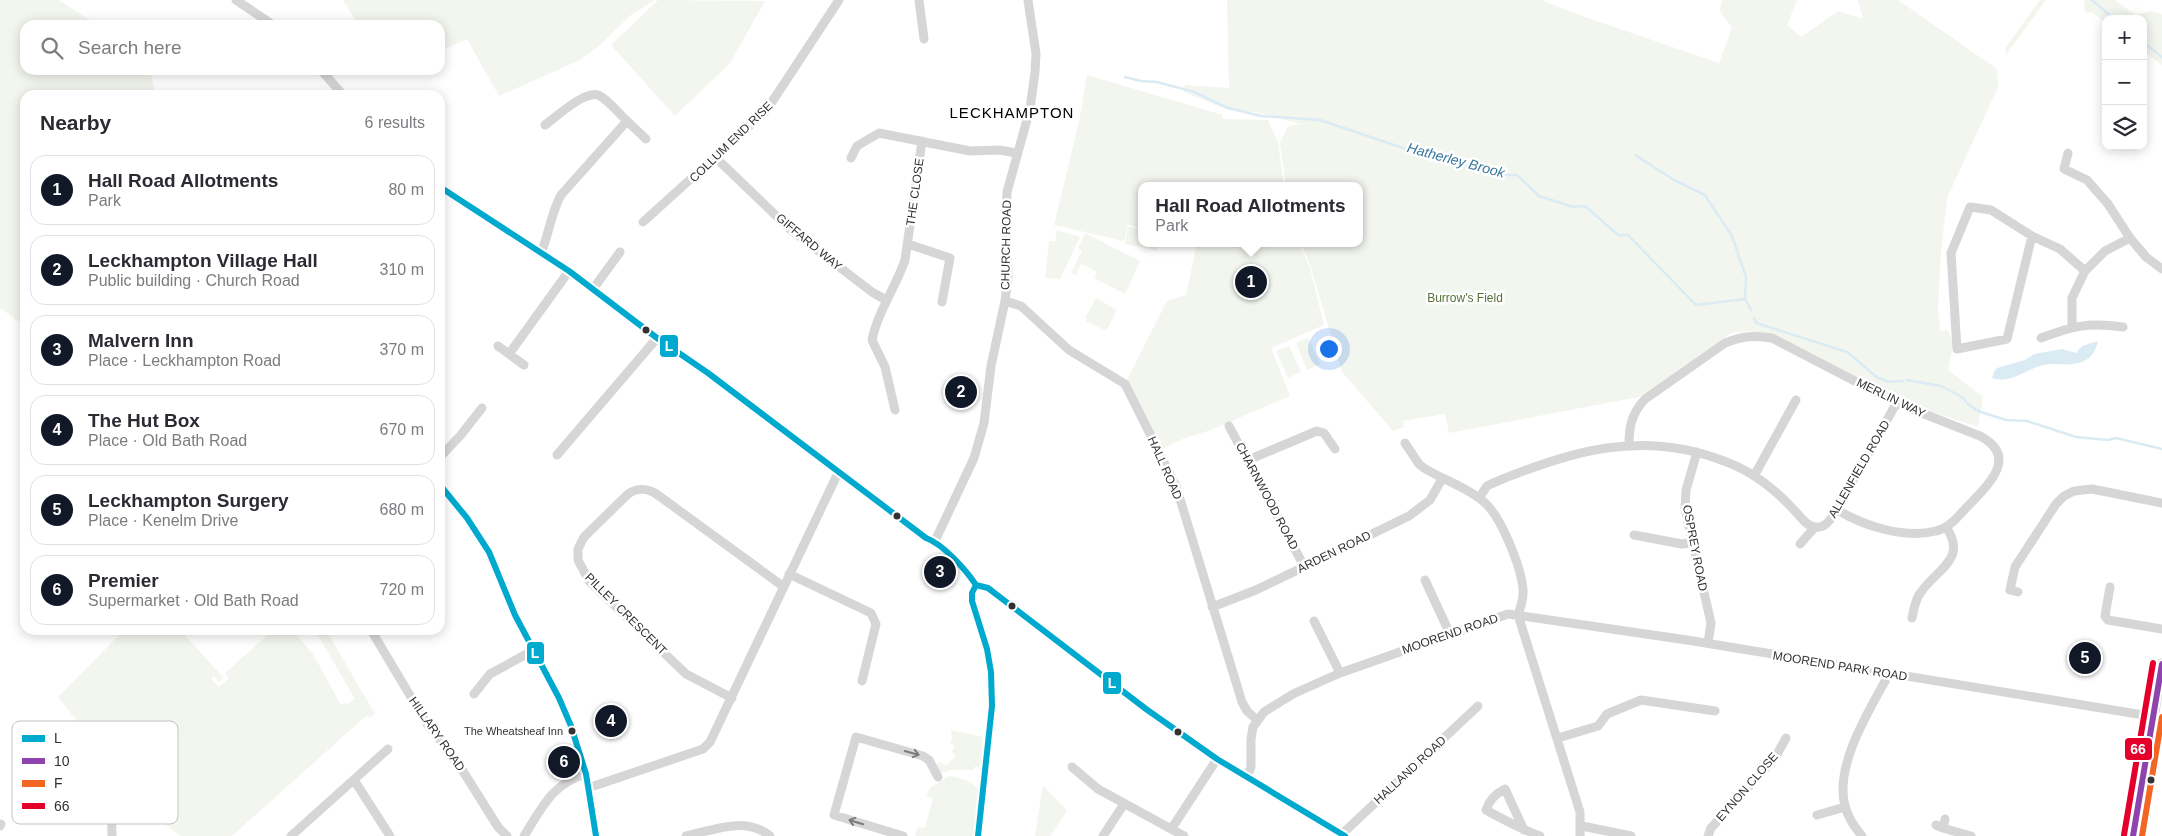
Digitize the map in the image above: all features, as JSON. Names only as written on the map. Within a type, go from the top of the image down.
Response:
[{"type":"main road","points":[[2133,836],[2157,717],[2162,664]]},
{"type":"street","points":[[236,0],[266,20]]},
{"type":"street","name":"COLLUM END RISE","points":[[643,222],[766,111],[839,0]]},
{"type":"street","points":[[919,0],[924,39]]},
{"type":"street","name":"CHURCH ROAD","points":[[935,541],[967,473],[979,443],[984,424],[990,366],[1005,301],[1008,278],[1007,192],[1030,109],[1035,72],[1036,54],[1028,0]]},
{"type":"street","points":[[325,75],[339,90]]},
{"type":"street","points":[[545,125],[584,97],[600,96],[646,138]]},
{"type":"street","points":[[541,253],[554,210],[561,195],[627,121]]},
{"type":"street","name":"THE CLOSE","points":[[851,158],[853,150],[878,133],[970,151],[999,150],[1018,153]]},
{"type":"street","name":"THE CLOSE","points":[[895,410],[885,367],[872,340],[886,300],[898,278],[908,244],[922,141]]},
{"type":"street","points":[[2068,153],[2064,169],[2087,180],[2108,204],[2130,238],[2146,257],[2162,269]]},
{"type":"street","name":"GIFFARD WAY","points":[[715,158],[791,230],[872,292],[886,300]]},
{"type":"street","points":[[445,190],[569,271],[657,338],[708,372],[926,538],[935,541],[976,584],[988,588],[1146,709],[1217,759],[1344,835]]},
{"type":"street","points":[[2032,236],[2007,339],[1957,350],[1951,253],[1970,206],[1992,210],[2032,236],[2060,249],[2085,270]]},
{"type":"street","points":[[2072,327],[2072,298],[2085,270],[2104,251],[2130,238]]},
{"type":"street","points":[[908,244],[950,258],[942,302]]},
{"type":"street","points":[[593,289],[620,252]]},
{"type":"street","points":[[509,354],[569,271]]},
{"type":"street","name":"HALL ROAD","points":[[1005,301],[1021,306],[1069,350],[1125,384],[1176,486],[1242,702],[1247,711],[1257,720]]},
{"type":"street","points":[[2041,338],[2072,327],[2097,323],[2124,327]]},
{"type":"street","name":"MERLIN WAY","points":[[1629,444],[1630,423],[1637,408],[1645,399],[1725,343],[1738,337],[1772,338],[1897,402],[1980,436],[1989,442],[1997,456],[1998,467],[1993,480],[1946,527]]},
{"type":"street","points":[[557,455],[657,338]]},
{"type":"street","points":[[498,346],[524,365]]},
{"type":"street","points":[[1754,476],[1796,400]]},
{"type":"street","name":"ALLENFIELD ROAD","points":[[1800,544],[1815,528],[1827,524],[1837,510],[1897,402]]},
{"type":"street","points":[[445,452],[482,408]]},
{"type":"street","name":"CHARNWOOD ROAD","points":[[1229,426],[1304,566]]},
{"type":"street","points":[[1248,460],[1317,430],[1324,433],[1335,449]]},
{"type":"street","points":[[1404,443],[1419,464],[1442,479],[1479,498],[1490,507],[1497,517],[1512,551],[1523,590],[1518,615],[1580,812],[1582,826],[1580,836]]},
{"type":"street","name":"ALLENFIELD ROAD","points":[[1479,498],[1487,486],[1493,482],[1542,463],[1591,450],[1629,444],[1656,444],[1697,452],[1726,461],[1754,476],[1774,490],[1808,525],[1815,528]]},
{"type":"street","name":"OSPREY ROAD","points":[[1697,452],[1688,481],[1685,500],[1692,542],[1711,623],[1708,643]]},
{"type":"street","points":[[588,788],[703,749],[713,739],[838,472]]},
{"type":"street","name":"ARDEN ROAD","points":[[1212,607],[1233,600],[1419,510],[1430,500],[1442,479]]},
{"type":"street","name":"PILLEY CRESCENT","points":[[732,698],[686,674],[589,581],[578,560],[580,545],[584,537],[628,494],[646,489],[784,587]]},
{"type":"street","points":[[2011,590],[2015,567],[2019,560],[2053,509],[2069,493],[2092,489],[2162,503]]},
{"type":"street","points":[[445,492],[467,518],[488,552],[532,651],[559,698],[572,726],[586,774],[596,836]]},
{"type":"street","points":[[1837,510],[1865,524],[1889,530],[1926,533],[1946,527],[1954,544],[1953,556],[1920,592],[1913,618]]},
{"type":"street","points":[[1634,535],[1682,544],[1692,542]]},
{"type":"street","points":[[789,574],[868,610],[874,617],[876,624],[862,681]]},
{"type":"street","points":[[1425,580],[1450,634]]},
{"type":"street","points":[[976,584],[972,593],[972,601],[987,649],[991,672],[992,706],[978,836]]},
{"type":"street","points":[[2110,586],[2105,616],[2108,620],[2162,629]]},
{"type":"street","name":"MOOREND ROAD","points":[[1257,720],[1264,712],[1293,694],[1340,673],[1501,616],[1508,614],[1518,615]]},
{"type":"street","name":"MOOREND PARK ROAD","points":[[1518,615],[1708,643],[2157,717]]},
{"type":"street","points":[[1314,621],[1340,673]]},
{"type":"street","name":"HILLARY ROAD","points":[[374,635],[427,724],[456,760],[498,827],[507,836]]},
{"type":"street","points":[[474,694],[490,674],[532,651]]},
{"type":"street","points":[[1862,836],[1845,808],[1845,779],[1850,752],[1860,728],[1889,674]]},
{"type":"street","points":[[1558,738],[1598,726],[1607,714],[1641,700],[1715,711]]},
{"type":"street","name":"HALLAND ROAD","points":[[1344,835],[1478,706]]},
{"type":"street","points":[[1247,777],[1251,767],[1250,739],[1257,720]]},
{"type":"street","points":[[903,836],[834,815],[856,737],[922,756],[929,760],[938,776]]},
{"type":"street","name":"EYNON CLOSE","points":[[1708,836],[1711,828],[1775,758],[1786,738]]},
{"type":"street","points":[[291,836],[388,748]]},
{"type":"street","points":[[1172,828],[1217,759]]},
{"type":"street","points":[[1072,767],[1098,789],[1184,836]]},
{"type":"street","points":[[524,836],[548,798],[556,789],[569,780],[586,774]]},
{"type":"street","points":[[354,780],[390,836]]},
{"type":"street","points":[[1524,830],[1505,789],[1496,794],[1489,802],[1486,810],[1524,830],[1540,836]]},
{"type":"street","points":[[1103,836],[1124,804]]},
{"type":"street","points":[[1817,815],[1845,808]]},
{"type":"street","points":[[1942,824],[1971,836]]},
{"type":"street","points":[[686,836],[738,825],[758,829],[770,836]]},
{"type":"street","points":[[1582,826],[1631,836]]},
{"type":"green space","points":[[0,0],[59,0],[89,20],[20,20],[20,75],[151,75],[154,90],[20,90],[20,322],[0,308]]},
{"type":"green space","points":[[343,0],[655,0],[631,15],[599,46],[578,61],[499,96],[467,39],[445,49],[445,20],[355,20]]},
{"type":"green space","points":[[658,0],[765,1],[730,63],[675,116],[611,45]]},
{"type":"green space","name":"Burrow's Field","points":[[1227,0],[1541,0],[1719,63],[1732,28],[1720,11],[1722,0],[1797,0],[1787,25],[1801,37],[1838,11],[1863,19],[1858,0],[1898,0],[1997,69],[1998,87],[1947,198],[1941,251],[1938,307],[1940,331],[1947,330],[1954,341],[1948,370],[1983,397],[1978,427],[1905,403],[1850,376],[1847,372],[1750,331],[1731,333],[1639,397],[1449,433],[1445,414],[1403,421],[1404,427],[1393,431],[1342,372],[1311,268],[1303,247],[1363,247],[1363,182],[1285,182],[1280,143],[1288,126],[1299,124],[1309,126],[1255,112],[1228,110],[1184,92],[1185,85],[1229,88]]},
{"type":"green space","points":[[2040,0],[2046,0],[2006,55],[2005,48]]},
{"type":"green space","points":[[2084,0],[2115,0],[2135,15],[2102,15],[2102,20],[2091,12],[2085,13]]},
{"type":"green space","points":[[2151,11],[2162,14],[2162,65],[2147,54],[2147,15],[2135,15]]},
{"type":"green space","points":[[1087,75],[1223,115],[1223,119],[1268,120],[1278,143],[1283,182],[1138,182],[1138,227],[1128,225],[1124,241],[1054,225],[1079,122]]},
{"type":"green space","points":[[1128,227],[1138,228],[1138,246],[1125,244]]},
{"type":"green space","points":[[1057,230],[1080,237],[1060,279],[1045,278],[1049,241],[1055,241]]},
{"type":"green space","points":[[1085,233],[1140,261],[1125,294],[1094,278],[1097,272],[1081,264],[1076,275],[1071,273],[1082,251],[1078,248]]},
{"type":"green space","points":[[1141,247],[1157,247],[1157,250]]},
{"type":"green space","points":[[1196,247],[1301,247],[1310,268],[1324,325],[1271,348],[1290,396],[1211,430],[1185,438],[1158,451],[1125,384],[1167,301],[1186,295]]},
{"type":"green space","points":[[1096,298],[1117,310],[1106,331],[1086,321],[1087,319],[1085,318]]},
{"type":"green space","points":[[1308,338],[1320,364],[1307,370],[1296,343]]},
{"type":"green space","points":[[1289,346],[1301,372],[1288,378],[1276,351]]},
{"type":"green space","points":[[119,635],[185,635],[224,678],[219,682],[214,676],[211,679],[219,687],[229,678],[225,673],[267,635],[296,635],[313,654],[341,705],[348,704],[355,699],[318,635],[329,635],[375,714],[369,718],[367,715],[232,836],[180,836],[165,824],[178,824],[178,721],[77,721],[58,697]]},
{"type":"green space","points":[[951,730],[983,737],[980,767],[974,767],[974,770],[951,770],[941,773],[935,768],[941,762],[946,766],[956,756],[951,752],[955,747],[950,742],[952,739]]},
{"type":"green space","points":[[949,776],[966,780],[980,791],[976,836],[915,836],[918,827],[925,828],[933,798],[926,796],[930,788]]},
{"type":"green space","points":[[1043,785],[1067,811],[1050,836],[1035,836]]},
{"type":"shaded area","points":[[2098,341],[2092,354],[2076,364],[2044,365],[2013,378],[1992,378],[1997,368],[2025,360],[2034,354],[2062,349],[2076,353],[2082,346]]},
{"type":"waterway","name":"Hatherley Brook","points":[[2092,0],[2109,15]]},
{"type":"waterway","name":"Hatherley Brook","points":[[2147,45],[2162,57]]},
{"type":"waterway","name":"Hatherley Brook","points":[[1125,77],[1157,82],[1194,92],[1228,108],[1261,116],[1320,120],[1403,148],[1499,175],[1517,175],[1539,196],[1573,207],[1585,206],[1618,235],[1628,235],[1696,305],[1745,299],[1751,310]]},
{"type":"waterway","points":[[1635,155],[1674,180],[1705,195],[1732,236],[1746,277],[1745,298]]},
{"type":"waterway","name":"Hatherley Brook","points":[[1754,318],[1756,323],[1847,352],[1878,378],[1889,382],[1903,381]]},
{"type":"waterway","name":"Hatherley Brook","points":[[1907,380],[1941,386],[1962,397],[1978,411],[2006,420],[2027,421],[2076,437],[2108,440],[2116,438],[2162,449]]},
{"type":"transit line","name":"L","points":[[445,190],[569,271],[657,338],[708,373],[926,538],[940,546],[960,565],[976,585],[988,588],[1146,709],[1217,759],[1345,836]]},
{"type":"transit line","name":"L","points":[[445,491],[467,518],[489,552],[515,615],[559,698],[571,726],[586,774],[596,836]]},
{"type":"transit line","name":"L","points":[[976,585],[972,593],[972,601],[987,649],[991,672],[992,706],[978,836]]},
{"type":"transit line","name":"66","points":[[2124,835],[2153,663]]},
{"type":"transit line","name":"10","points":[[2133,836],[2162,664]]},
{"type":"transit line","name":"F","points":[[2142,836],[2162,717]]},
{"type":"place","name":"Hall Road Allotments","points":[[1251,282]]},
{"type":"place","name":"Leckhampton Village Hall","points":[[961,392]]},
{"type":"place","name":"Malvern Inn","points":[[940,572]]},
{"type":"place","name":"Leckhampton Surgery","points":[[2085,658]]},
{"type":"place","name":"The Hut Box","points":[[611,721]]},
{"type":"place","name":"The Wheatsheaf Inn","points":[[572,731]]},
{"type":"place","name":"Premier","points":[[564,762]]},
{"type":"district","name":"LECKHAMPTON","points":[[1012,113]]}]
